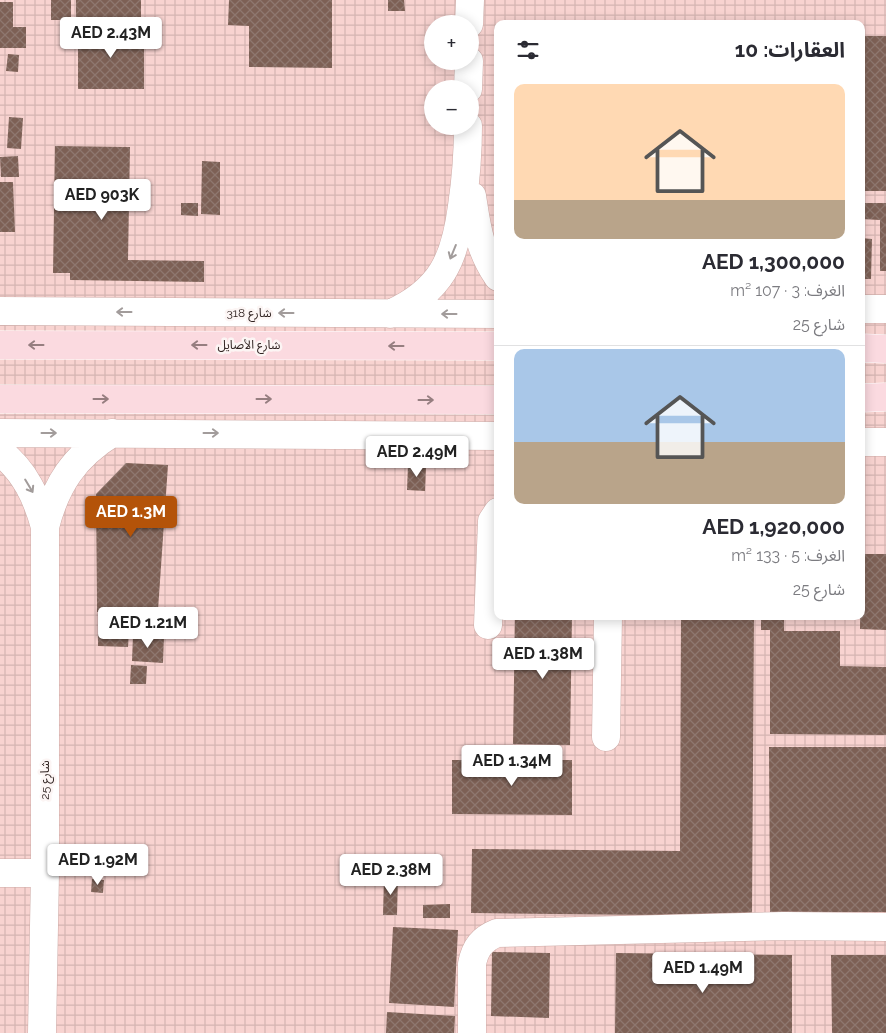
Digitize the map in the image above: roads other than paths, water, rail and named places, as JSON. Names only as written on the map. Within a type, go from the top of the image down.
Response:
[{"type":"main road","name":"شارع الأصايل","points":[[0,345],[494,346]]},
{"type":"main road","points":[[865,348],[886,348]]},
{"type":"main road","points":[[865,398],[886,397]]},
{"type":"main road","points":[[0,399],[494,400]]},
{"type":"street","points":[[469,15],[470,0]]},
{"type":"street","points":[[389,314],[405,307],[420,297],[444,271],[452,256],[458,239],[467,170],[468,135]]},
{"type":"street","points":[[467,170],[480,243],[488,263],[494,271]]},
{"type":"street","points":[[865,309],[886,309]]},
{"type":"street","name":"شارع 318","points":[[0,311],[494,314]]},
{"type":"street","points":[[0,433],[494,436]]},
{"type":"street","name":"شارع 25","points":[[45,527],[55,494],[63,479],[84,453],[112,433]]},
{"type":"street","points":[[865,442],[886,442]]},
{"type":"street","name":"شارع 25","points":[[0,452],[20,471],[32,488],[40,507],[45,527],[45,873],[42,1033]]},
{"type":"street","points":[[488,624],[492,521],[494,518]]},
{"type":"street","points":[[606,737],[608,620]]},
{"type":"street","points":[[0,873],[45,873]]},
{"type":"street","points":[[472,1033],[473,956],[482,941],[498,933],[774,926],[886,927]]}]
